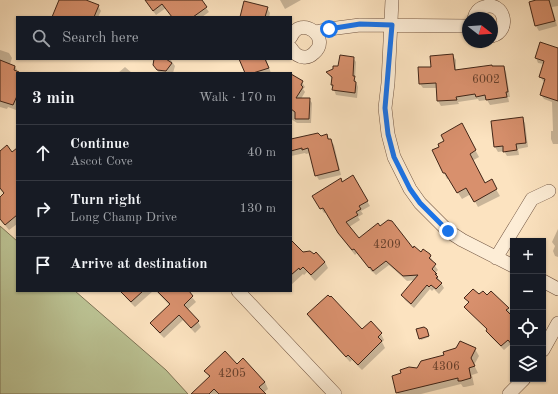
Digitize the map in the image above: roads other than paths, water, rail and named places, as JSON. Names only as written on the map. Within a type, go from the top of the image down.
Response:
[{"type":"street","points":[[392,0],[392,25],[385,108],[388,134],[394,157],[410,189],[420,203],[442,225],[462,240],[510,265]]},
{"type":"street","points":[[476,10],[491,5],[496,7],[503,14],[504,24],[498,33]]},
{"type":"street","points":[[316,32],[347,26],[462,26]]},
{"type":"street","points":[[292,36],[298,29],[304,27],[311,28],[316,32],[319,38],[317,51],[312,56],[299,56],[292,50]]},
{"type":"street","points":[[496,258],[532,199],[549,192]]},
{"type":"street","points":[[546,283],[558,289]]},
{"type":"street","points":[[239,292],[335,394]]},
{"type":"street","points":[[545,346],[558,324]]},
{"type":"street","points":[[508,394],[521,382]]}]
